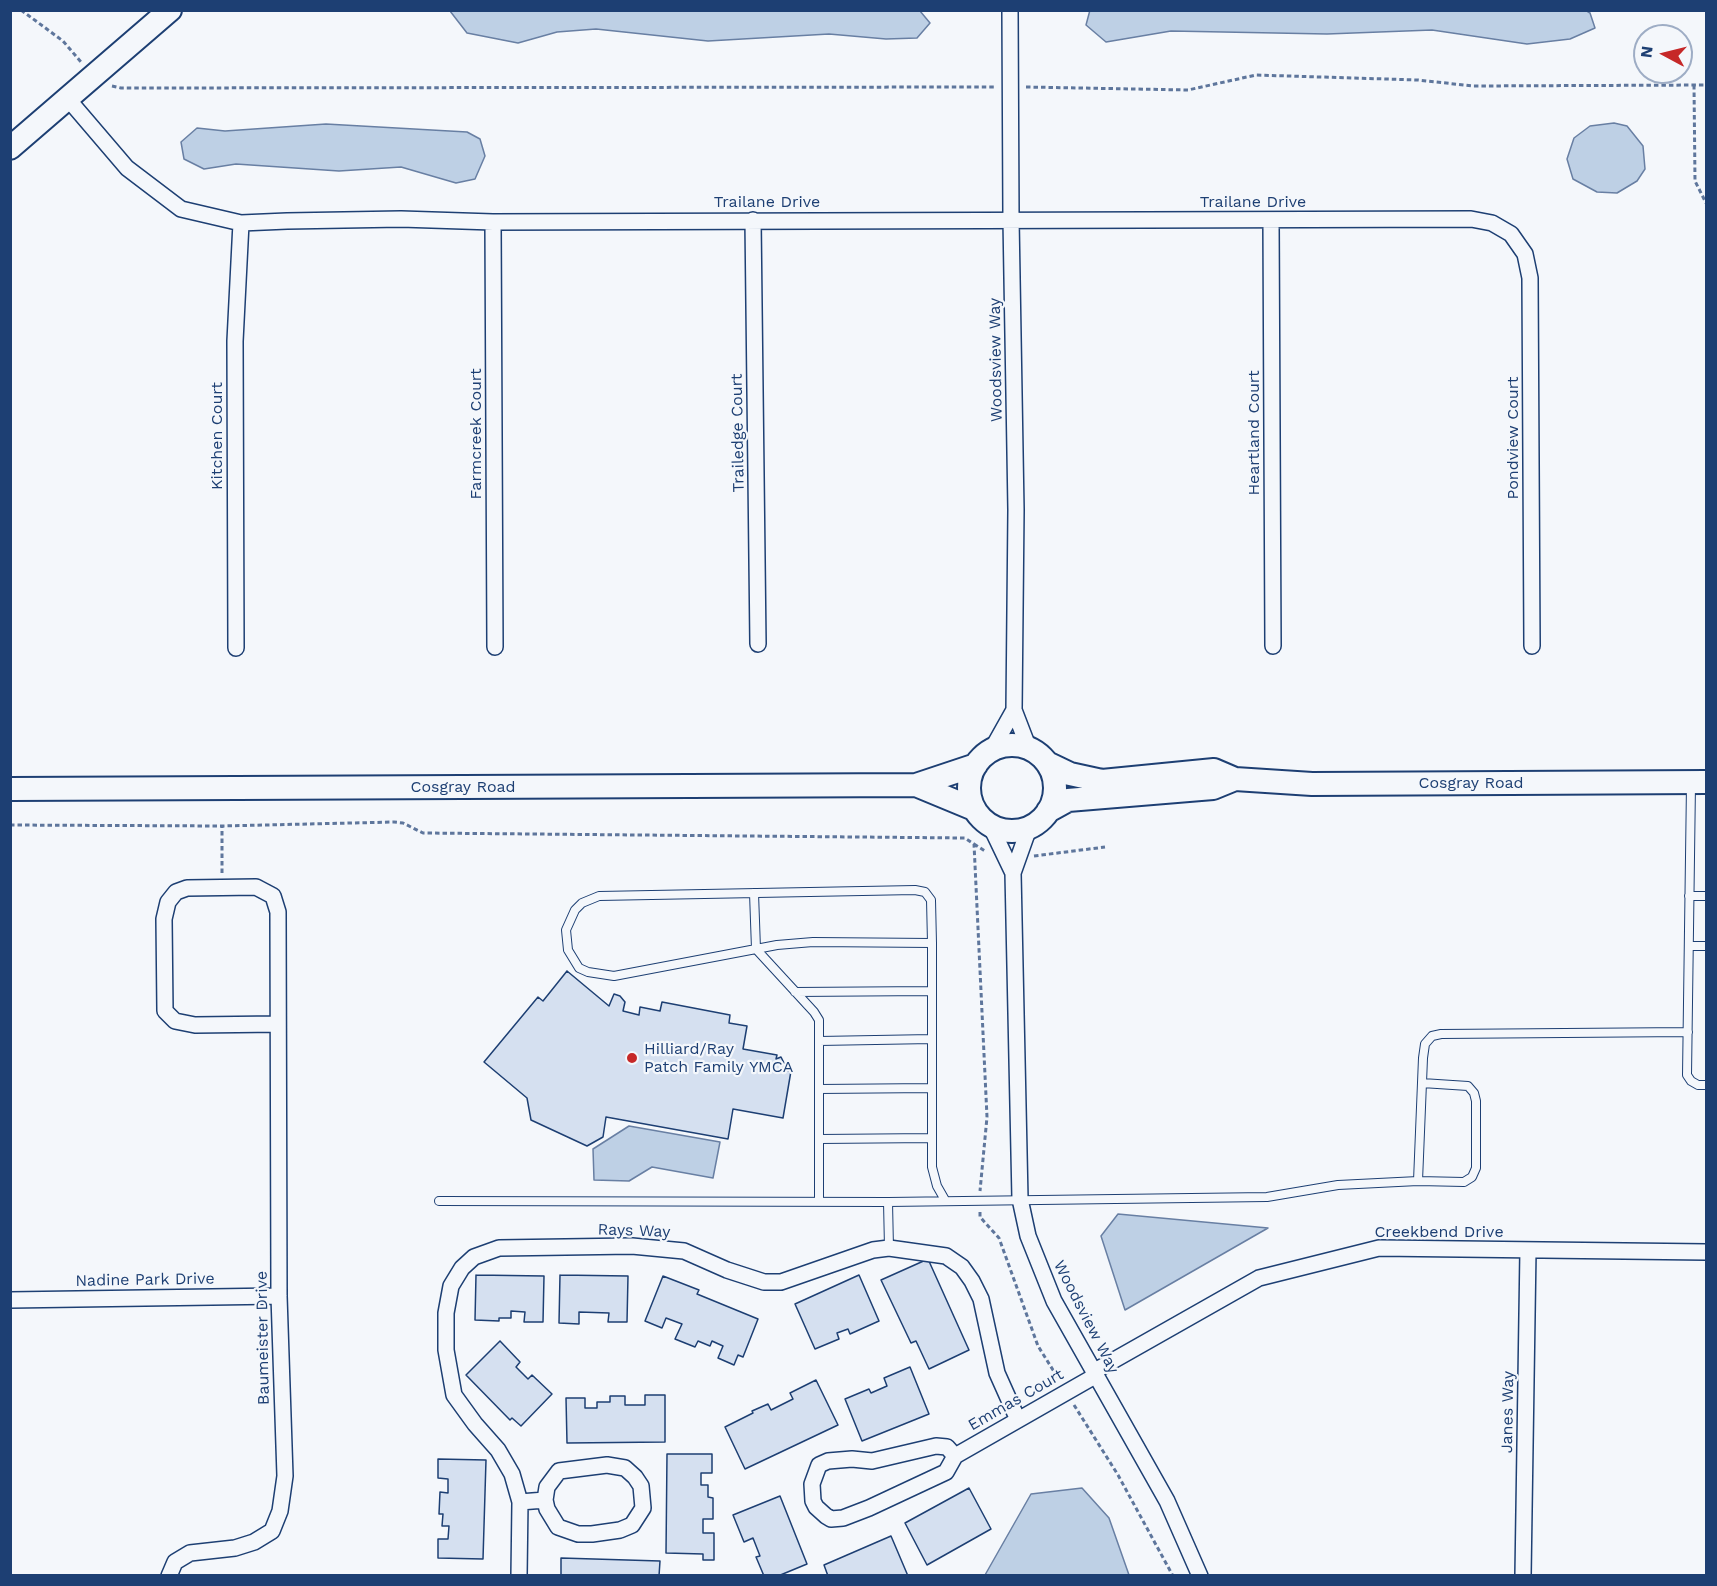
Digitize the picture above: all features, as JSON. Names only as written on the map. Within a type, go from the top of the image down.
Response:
[{"type":"main road","points":[[10,148],[170,10]]},
{"type":"main road","points":[[1010,745],[1029,749],[1047,764],[1054,783],[1054,793],[1048,811],[1040,821],[1029,828],[1016,831],[1003,830],[990,825],[974,809],[970,799],[971,776],[983,758],[1010,745]]},
{"type":"main road","name":"Cosgray Road","points":[[10,789],[916,785],[983,758]]},
{"type":"main road","name":"Cosgray Road","points":[[1047,764],[1070,774],[1102,781],[1214,770],[1235,779],[1311,784],[1699,782]]},
{"type":"main road","name":"Cosgray Road","points":[[1048,811],[1068,800],[1213,788],[1235,779]]},
{"type":"main road","name":"Cosgray Road","points":[[916,785],[974,809]]},
{"type":"street","name":"Woodsview Way","points":[[1010,10],[1016,510],[1014,710],[1029,749]]},
{"type":"street","name":"Trailane Drive","points":[[68,99],[127,168],[181,209],[241,223],[286,220],[401,219],[493,222],[1471,219],[1492,223],[1511,234]]},
{"type":"street","name":"Trailedge Court","points":[[753,220],[758,644]]},
{"type":"street","name":"Heartland Court","points":[[1271,220],[1273,646]]},
{"type":"street","name":"Farmcreek Court","points":[[493,222],[495,647]]},
{"type":"street","name":"Kitchen Court","points":[[236,648],[235,375],[241,223]]},
{"type":"street","name":"Pondview Court","points":[[1511,234],[1525,254],[1530,278],[1532,646]]},
{"type":"street","name":"Woodsview Way","points":[[983,758],[1014,710]]},
{"type":"street","name":"Woodsview Way","points":[[990,825],[1013,873]]},
{"type":"street","name":"Woodsview Way","points":[[1029,828],[1013,873],[1020,1199],[1028,1236],[1054,1301],[1167,1501],[1200,1575]]},
{"type":"street","name":"Baumeister Drive","points":[[170,1575],[175,1562],[190,1553],[236,1548],[254,1542],[272,1532],[280,1511],[285,1476],[279,1296],[278,912],[273,896],[256,887],[187,888],[176,892],[168,902],[164,920],[165,1011],[175,1021],[195,1025],[278,1024]]},
{"type":"street","name":"Rays Way","points":[[519,1575],[520,1502],[512,1474],[498,1450],[454,1395],[446,1350],[446,1313],[451,1287],[462,1268],[474,1257],[499,1248],[632,1246],[684,1251],[727,1270],[764,1281],[781,1282],[873,1250],[889,1248],[946,1256],[962,1267],[981,1299],[997,1373],[1018,1420]]},
{"type":"street","name":"Creekbend Drive","points":[[1094,1374],[1259,1278],[1379,1248],[1707,1252]]},
{"type":"street","name":"Janes Way","points":[[1523,1575],[1528,1250]]},
{"type":"street","name":"Nadine Park Drive","points":[[10,1300],[279,1296]]},
{"type":"street","name":"Emmas Court","points":[[954,1456],[947,1447],[936,1446],[872,1461],[852,1459],[828,1461],[819,1465],[812,1484],[813,1501],[831,1519],[843,1518],[869,1508],[946,1472],[954,1456],[1094,1374]]},
{"type":"street","points":[[607,1465],[625,1468],[635,1477],[641,1486],[643,1508],[632,1526],[620,1530],[578,1534],[558,1527],[547,1509],[545,1500],[547,1487],[559,1471],[607,1465]]},
{"type":"street","points":[[520,1502],[545,1500]]},
{"type":"lane","points":[[1699,782],[1689,896],[1687,1076],[1698,1085],[1707,1085]]},
{"type":"lane","points":[[932,943],[813,942],[777,945],[614,976],[601,975],[579,968],[568,950],[566,930],[575,910],[582,903],[599,896],[915,890],[925,892],[931,900],[932,943],[932,1167],[937,1186],[945,1200]]},
{"type":"lane","points":[[754,893],[756,949],[819,1020],[819,1201]]},
{"type":"lane","points":[[1689,896],[1707,896]]},
{"type":"lane","points":[[1689,946],[1707,946]]},
{"type":"lane","points":[[795,992],[932,991]]},
{"type":"lane","points":[[1418,1181],[1425,1044],[1432,1036],[1441,1034],[1688,1032]]},
{"type":"lane","points":[[819,1041],[932,1040]]},
{"type":"lane","points":[[439,1201],[888,1202],[1268,1197],[1338,1185],[1418,1181],[1464,1182],[1472,1177],[1476,1168],[1474,1093],[1468,1086],[1422,1083]]},
{"type":"lane","points":[[819,1089],[932,1088]]},
{"type":"lane","points":[[819,1139],[932,1138]]},
{"type":"lane","points":[[888,1202],[889,1248]]},
{"type":"path","points":[[21,10],[63,41],[95,77],[106,85],[121,88],[1010,87],[1188,90],[1256,75],[1419,80],[1473,86],[1707,85]]},
{"type":"path","points":[[1694,85],[1695,181],[1707,203]]},
{"type":"path","points":[[221,887],[222,826]]},
{"type":"water","points":[[1090,10],[1585,10],[1590,13],[1595,28],[1570,39],[1527,44],[1432,30],[1327,34],[1171,31],[1106,42],[1086,25]]},
{"type":"water","points":[[450,11],[920,11],[930,23],[917,38],[886,39],[829,34],[708,41],[596,29],[557,32],[518,43],[467,33]]},
{"type":"water","points":[[1614,123],[1627,126],[1643,146],[1645,169],[1637,181],[1617,193],[1597,192],[1573,179],[1567,159],[1574,138],[1590,126]]},
{"type":"water","points":[[326,124],[467,132],[480,139],[485,156],[475,179],[456,183],[401,167],[339,171],[236,164],[204,169],[184,159],[181,142],[197,128],[225,131]]},
{"type":"water","points":[[629,1126],[720,1142],[713,1178],[652,1167],[629,1181],[594,1180],[593,1149]]},
{"type":"water","points":[[1118,1214],[1268,1228],[1125,1310],[1101,1236]]},
{"type":"water","points":[[1082,1488],[1109,1518],[1129,1575],[985,1575],[1031,1494]]},
{"type":"building","name":"Hilliard/Ray Patch Family YMCA","points":[[567,971],[609,1006],[614,994],[620,996],[625,1002],[623,1011],[639,1015],[640,1007],[660,1011],[662,1002],[730,1015],[729,1023],[747,1026],[743,1049],[777,1055],[776,1059],[781,1057],[785,1065],[782,1070],[791,1071],[783,1118],[733,1109],[728,1139],[606,1117],[603,1137],[587,1146],[531,1120],[527,1098],[484,1062],[538,997],[543,1001]]},
{"type":"building","points":[[928,1259],[969,1350],[929,1369],[916,1341],[911,1343],[881,1280]]},
{"type":"building","points":[[476,1275],[544,1276],[543,1322],[524,1322],[525,1312],[511,1311],[511,1318],[499,1318],[499,1321],[475,1320]]},
{"type":"building","points":[[560,1275],[628,1276],[627,1322],[608,1322],[609,1313],[579,1312],[579,1324],[559,1323]]},
{"type":"building","points":[[859,1275],[879,1321],[850,1334],[848,1329],[837,1333],[839,1339],[815,1349],[795,1304]]},
{"type":"building","points":[[663,1276],[699,1290],[697,1294],[758,1319],[743,1357],[738,1355],[734,1365],[718,1358],[723,1346],[712,1341],[710,1346],[698,1341],[695,1347],[675,1339],[682,1324],[666,1318],[662,1328],[645,1321]]},
{"type":"building","points":[[500,1341],[520,1362],[516,1367],[528,1379],[532,1375],[552,1394],[521,1426],[512,1418],[510,1420],[466,1375]]},
{"type":"building","points":[[910,1367],[929,1414],[862,1441],[845,1399],[869,1389],[871,1393],[887,1386],[884,1378]]},
{"type":"building","points":[[816,1380],[838,1425],[745,1469],[725,1427],[768,1404],[771,1410],[793,1399],[790,1393]]},
{"type":"building","points":[[645,1395],[665,1395],[665,1442],[567,1443],[566,1398],[585,1398],[585,1408],[597,1408],[597,1402],[610,1402],[610,1396],[625,1396],[625,1405],[645,1405]]},
{"type":"building","points":[[667,1454],[712,1454],[712,1473],[701,1473],[701,1485],[708,1485],[708,1497],[713,1498],[713,1519],[703,1519],[703,1533],[714,1533],[714,1560],[703,1560],[703,1554],[666,1553]]},
{"type":"building","points":[[438,1459],[486,1460],[483,1559],[438,1558],[438,1539],[448,1539],[449,1526],[442,1526],[443,1514],[439,1514],[440,1492],[448,1493],[448,1479],[438,1478]]},
{"type":"building","points":[[969,1488],[991,1529],[927,1565],[905,1523]]},
{"type":"building","points":[[780,1496],[807,1564],[778,1576],[764,1576],[756,1557],[760,1556],[753,1538],[744,1542],[733,1515]]},
{"type":"building","points":[[891,1536],[908,1576],[828,1576],[824,1565]]},
{"type":"building","points":[[561,1558],[660,1561],[659,1576],[561,1576]]},
{"type":"place","name":"Hilliard/Ray Patch Family YMCA","points":[[632,1058]]}]
